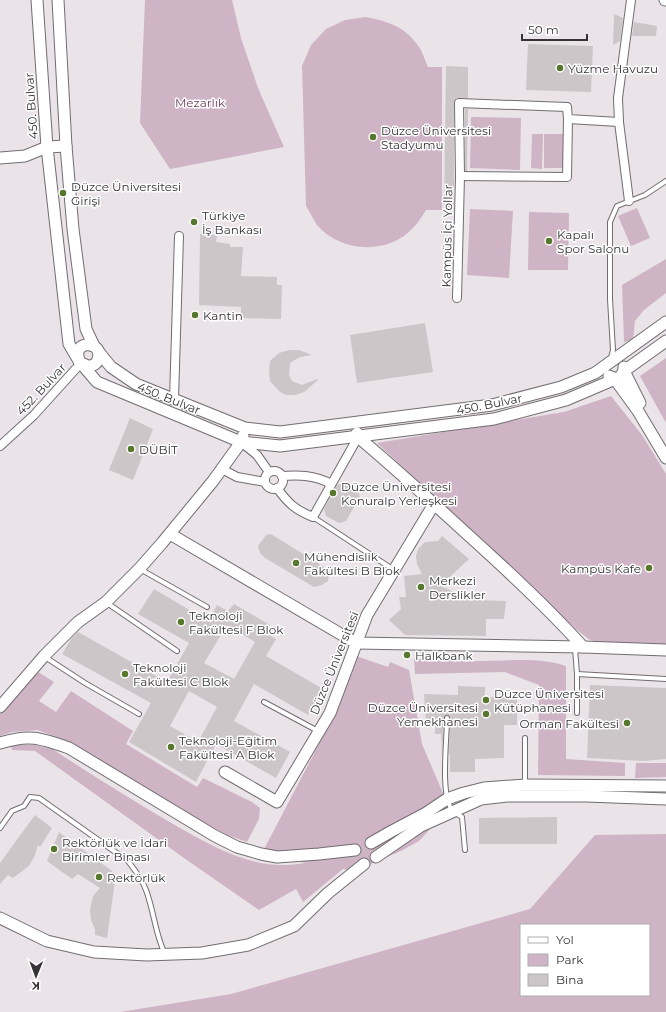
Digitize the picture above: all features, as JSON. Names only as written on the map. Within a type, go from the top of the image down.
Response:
[{"type":"street","name":"450. Bulvar","points":[[37,0],[47,147],[69,344],[80,362],[97,382],[241,442],[280,446],[494,419],[566,400],[614,378]]},
{"type":"street","name":"450. Bulvar","points":[[58,0],[66,146],[73,229],[86,329],[96,348],[111,367],[136,384],[245,428],[280,432],[492,405],[561,387],[595,372],[666,322]]},
{"type":"street","points":[[629,201],[619,122],[618,98],[631,0]]},
{"type":"street","name":"Kampüs İçi Yollar","points":[[457,298],[460,176],[459,103],[567,107],[567,177],[460,176]]},
{"type":"street","points":[[568,120],[619,122]]},
{"type":"street","points":[[0,158],[24,156],[47,147],[66,146]]},
{"type":"street","points":[[174,400],[179,236]]},
{"type":"street","points":[[614,378],[620,377],[624,372],[666,341]]},
{"type":"street","points":[[87,344],[96,348],[99,358],[95,364],[88,366],[80,362],[77,354],[81,347],[87,344]]},
{"type":"street","points":[[666,447],[634,394],[624,372],[623,365],[616,360],[609,362],[606,369],[607,374],[614,378],[638,411],[666,458]]},
{"type":"street","name":"452. Bulvar","points":[[0,446],[34,415],[80,362]]},
{"type":"street","points":[[355,423],[358,436],[503,566],[570,632],[579,647]]},
{"type":"street","points":[[0,707],[44,656],[78,622],[106,602],[140,568],[170,534],[222,469],[241,442],[245,428]]},
{"type":"street","points":[[277,488],[287,502],[299,512],[313,517],[358,436]]},
{"type":"street","points":[[241,442],[257,455],[269,472]]},
{"type":"street","points":[[222,469],[236,477],[265,482]]},
{"type":"street","points":[[272,470],[278,471],[282,476],[282,484],[277,488],[268,487],[265,482],[265,476],[272,470]]},
{"type":"street","points":[[282,476],[300,475],[320,478],[331,484]]},
{"type":"street","name":"Düzce Üniversitesi","points":[[225,772],[277,802],[330,714],[367,615],[434,504]]},
{"type":"street","points":[[170,534],[356,643],[666,650]]},
{"type":"street","points":[[0,743],[23,737],[43,739],[70,748],[215,836],[237,847],[277,857],[355,850]]},
{"type":"street","points":[[0,918],[47,941],[94,952],[166,954],[202,953],[248,945],[294,926],[328,893],[364,864],[371,863],[376,857],[421,826],[481,799],[506,796],[525,791],[666,786]]},
{"type":"street","points":[[364,864],[357,861],[355,857],[356,846],[363,842],[370,843],[426,813],[447,799],[484,788],[586,796],[666,799]]},
{"type":"street","points":[[370,843],[376,849],[376,857]]},
{"type":"lane","points":[[609,362],[613,350],[610,299],[610,222],[616,206],[645,195],[666,181]]},
{"type":"lane","points":[[313,517],[394,570]]},
{"type":"lane","points":[[140,568],[207,607]]},
{"type":"lane","points":[[106,602],[178,651]]},
{"type":"lane","points":[[577,713],[579,647]]},
{"type":"lane","points":[[44,656],[85,683],[139,714]]},
{"type":"lane","points":[[577,674],[666,679]]},
{"type":"lane","points":[[264,702],[319,732]]},
{"type":"lane","points":[[447,718],[445,782],[447,799],[452,811],[462,817],[465,850]]},
{"type":"lane","points":[[525,738],[525,791]]},
{"type":"lane","points":[[0,828],[12,812],[24,806],[30,797],[39,798],[128,861],[138,874],[146,890],[161,944],[166,954]]},
{"type":"green space","name":"Mezarlık","points":[[145,0],[232,0],[241,38],[258,88],[284,147],[170,169],[140,123]]},
{"type":"green space","name":"Düzce Üniversitesi Stadyumu","points":[[366,17],[396,26],[414,40],[422,52],[428,67],[442,67],[442,210],[426,210],[413,228],[403,237],[391,243],[365,247],[339,241],[327,234],[317,225],[306,206],[302,66],[311,45],[326,29],[345,20]]},
{"type":"green space","points":[[471,117],[521,118],[520,170],[470,168]]},
{"type":"green space","points":[[532,134],[543,134],[542,169],[531,168]]},
{"type":"green space","points":[[544,134],[566,134],[566,168],[544,168]]},
{"type":"green space","points":[[637,208],[650,238],[631,246],[618,216]]},
{"type":"green space","points":[[470,209],[513,211],[509,278],[467,275]]},
{"type":"green space","name":"Kapalı Spor Salonu","points":[[529,212],[569,213],[568,270],[528,270]]},
{"type":"green space","points":[[666,259],[666,293],[644,310],[635,321],[633,340],[624,342],[622,285]]},
{"type":"green space","points":[[666,358],[666,423],[640,376]]},
{"type":"green space","points":[[611,396],[642,435],[666,474],[666,645],[614,645],[590,640],[577,630],[377,443],[564,412]]},
{"type":"green space","points":[[356,656],[388,667],[390,662],[409,670],[422,744],[445,798],[434,825],[419,841],[401,851],[354,871],[343,869],[303,902],[296,889],[259,910],[35,751],[12,750],[11,745],[35,745],[52,749],[164,819],[211,845],[232,854],[255,862],[272,865],[306,863],[261,855],[330,723]]},
{"type":"green space","points":[[414,659],[463,661],[534,660],[566,666],[566,759],[625,763],[625,776],[538,775],[539,685],[505,672],[415,674]]},
{"type":"green space","points":[[35,670],[54,682],[39,701],[56,712],[71,691],[133,731],[126,744],[197,787],[203,778],[252,802],[260,808],[259,819],[247,842],[227,835],[164,800],[68,741],[37,730],[12,732],[0,736],[0,712]]},
{"type":"green space","points":[[636,763],[666,763],[666,777],[635,778]]},
{"type":"green space","points":[[666,834],[666,1012],[120,1012],[231,994],[530,909],[595,835]]},
{"type":"building","points":[[614,14],[623,18],[620,41],[613,45]]},
{"type":"building","points":[[634,22],[657,26],[656,36],[632,36]]},
{"type":"building","name":"Yüzme Havuzu","points":[[528,44],[593,46],[591,92],[526,90]]},
{"type":"building","points":[[446,66],[468,67],[468,98],[457,98],[454,103],[454,209],[444,209]]},
{"type":"building","points":[[465,109],[468,109],[467,171],[465,171]]},
{"type":"building","points":[[200,234],[217,235],[216,242],[230,244],[230,247],[243,247],[241,276],[277,277],[277,285],[282,285],[281,319],[241,318],[241,307],[199,305]]},
{"type":"building","points":[[425,323],[433,372],[357,383],[350,335]]},
{"type":"building","points":[[289,350],[299,350],[312,355],[300,357],[290,363],[289,375],[292,381],[302,385],[317,379],[318,380],[304,392],[295,395],[286,395],[280,392],[270,381],[270,361],[279,353]]},
{"type":"building","name":"DÜBİT","points":[[130,418],[153,429],[133,480],[109,470]]},
{"type":"building","points":[[346,482],[358,490],[360,497],[346,521],[339,523],[326,516],[324,509],[337,485]]},
{"type":"building","name":"Mühendislik Fakültesi B Blok","points":[[271,534],[327,569],[329,574],[328,581],[322,585],[314,587],[265,558],[260,553],[258,546],[266,535]]},
{"type":"building","name":"Merkezi Derslikler","points":[[442,536],[469,559],[440,586],[457,593],[462,597],[473,600],[506,601],[504,619],[486,619],[486,636],[405,635],[389,620],[401,609],[399,597],[406,597],[404,576],[422,574],[417,564],[416,556],[418,549],[425,542],[438,541]]},
{"type":"building","points":[[154,589],[208,621],[217,605],[228,611],[234,604],[270,625],[266,633],[276,639],[266,656],[323,689],[308,715],[254,684],[234,721],[290,752],[276,778],[216,744],[196,782],[129,742],[151,703],[62,654],[71,639],[78,632],[167,682],[189,643],[138,614]],"holes":[[[227,625],[255,642],[234,679],[204,663]],[[189,691],[217,707],[198,742],[170,726]]]},
{"type":"building","name":"Orman Fakültesi","points":[[590,685],[666,688],[666,759],[643,761],[587,758]]},
{"type":"building","points":[[458,686],[485,687],[485,697],[517,698],[517,725],[504,725],[504,758],[475,759],[475,772],[450,772],[449,715],[446,715],[444,718],[442,755],[441,734],[435,734],[435,724],[426,724],[424,694],[458,695]]},
{"type":"building","points":[[35,815],[52,828],[40,847],[38,845],[29,866],[13,878],[8,875],[0,884],[0,863]]},
{"type":"building","points":[[557,817],[557,844],[479,844],[479,818]]},
{"type":"building","name":"Rektörlük","points":[[59,832],[116,874],[107,938],[95,935],[95,929],[91,920],[90,910],[93,896],[100,888],[78,874],[72,879],[47,861]]},
{"type":"place","name":"Yüzme Havuzu","points":[[560,68]]},
{"type":"place","name":"Düzce Üniversitesi Stadyumu","points":[[373,137]]},
{"type":"place","name":"Düzce Üniversitesi Girişi","points":[[63,193]]},
{"type":"place","name":"Türkiye İş Bankası","points":[[194,222]]},
{"type":"place","name":"Kapalı Spor Salonu","points":[[549,241]]},
{"type":"place","name":"Kantin","points":[[195,315]]},
{"type":"place","name":"DÜBİT","points":[[131,449]]},
{"type":"place","name":"Düzce Üniversitesi Konuralp Yerleşkesi","points":[[333,493]]},
{"type":"place","name":"Mühendislik Fakültesi B Blok","points":[[296,563]]},
{"type":"place","name":"Kampüs Kafe","points":[[649,568]]},
{"type":"place","name":"Merkezi Derslikler","points":[[421,587]]},
{"type":"place","name":"Teknoloji Fakültesi F Blok","points":[[181,622]]},
{"type":"place","name":"Halkbank","points":[[407,655]]},
{"type":"place","name":"Teknoloji Fakültesi C Blok","points":[[125,674]]},
{"type":"place","name":"Düzce Üniversitesi Kütüphanesi","points":[[486,700]]},
{"type":"place","name":"Düzce Üniversitesi Yemekhanesi","points":[[486,714]]},
{"type":"place","name":"Orman Fakültesi","points":[[627,723]]},
{"type":"place","name":"Teknoloji-Eğitim Fakültesi A Blok","points":[[171,747]]},
{"type":"place","name":"Rektörlük ve İdari Birimler Binası","points":[[54,849]]},
{"type":"place","name":"Rektörlük","points":[[99,877]]}]
